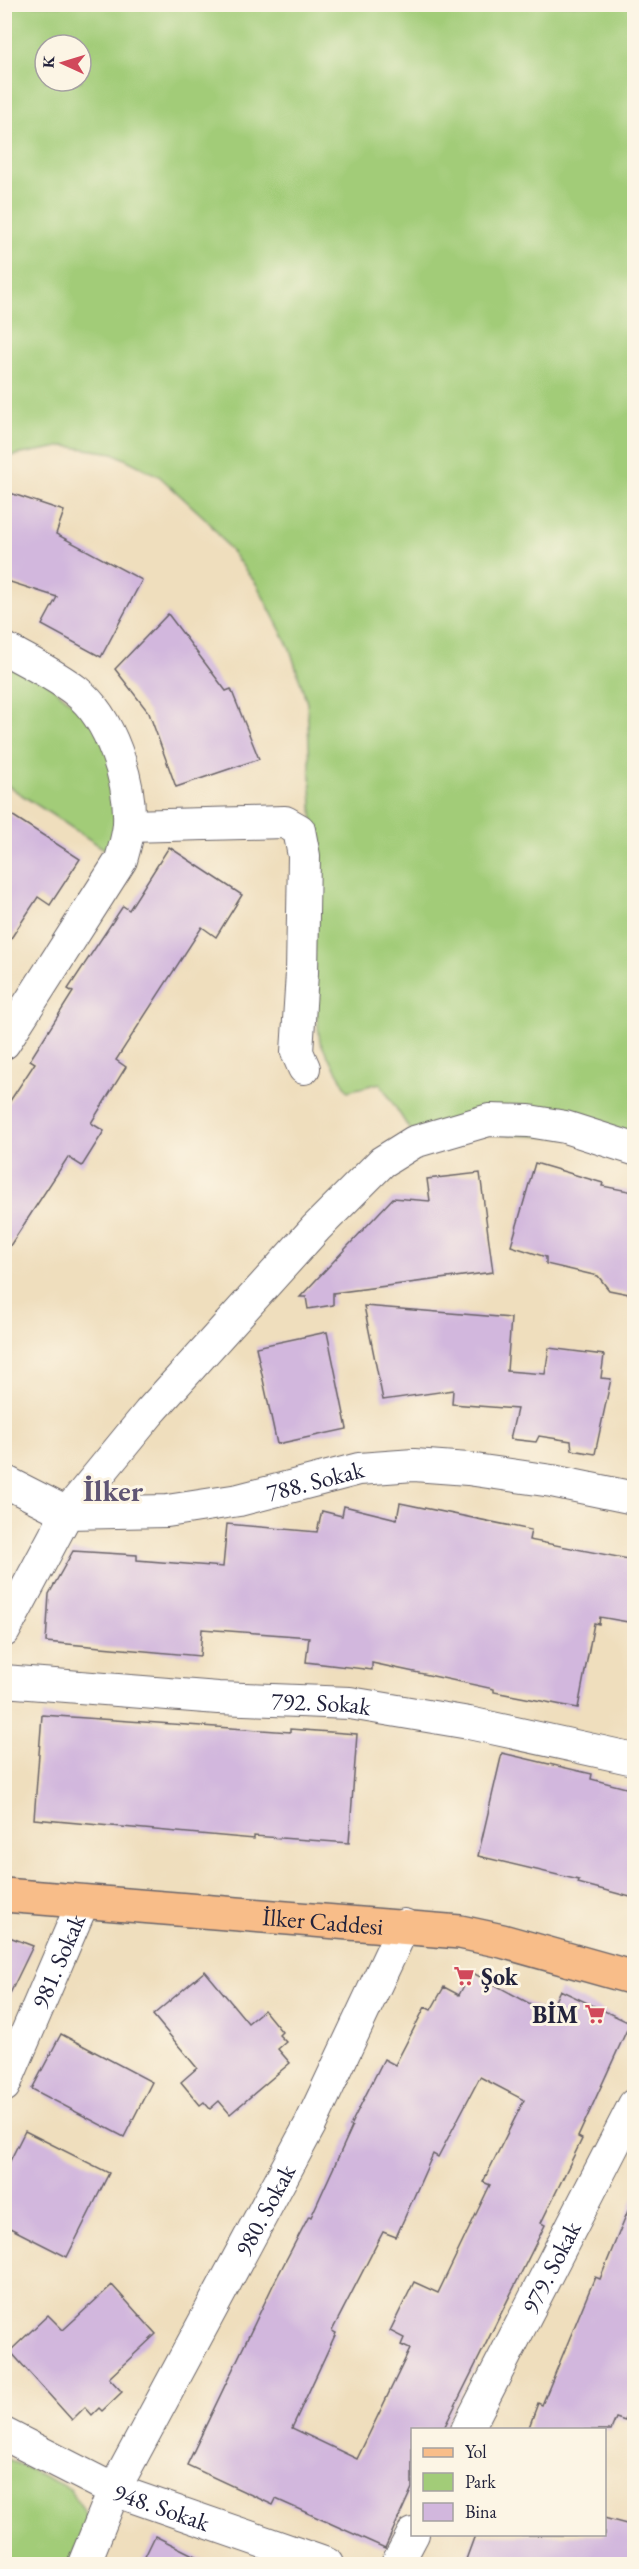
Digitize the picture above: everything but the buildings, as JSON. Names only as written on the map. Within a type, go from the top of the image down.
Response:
[{"type":"main road","name":"İlker Caddesi","points":[[4,1894],[83,1902],[404,1925],[460,1932],[502,1941],[634,1978]]},
{"type":"street","points":[[4,648],[76,691],[97,716],[107,731],[121,765],[128,796],[129,826],[121,860],[4,1043]]},
{"type":"street","points":[[129,826],[285,822],[299,830],[304,856],[302,963],[297,1052],[304,1068]]},
{"type":"street","points":[[4,1630],[67,1513],[149,1413],[316,1228],[382,1162],[414,1142],[489,1120],[529,1121],[565,1127],[634,1149]]},
{"type":"street","name":"788. Sokak","points":[[4,1481],[67,1513],[167,1512],[239,1500],[359,1469],[414,1465],[468,1468],[634,1498]]},
{"type":"street","name":"792. Sokak","points":[[4,1681],[218,1698],[350,1703],[469,1723],[634,1759]]},
{"type":"street","name":"981. Sokak","points":[[4,2085],[83,1902]]},
{"type":"street","name":"980. Sokak","points":[[84,2565],[114,2490],[310,2125],[404,1925]]},
{"type":"street","name":"979. Sokak","points":[[468,2428],[634,2105]]},
{"type":"street","name":"948. Sokak","points":[[4,2434],[114,2490],[327,2565]]},
{"type":"street","points":[[397,2565],[412,2536]]},
{"type":"green space","points":[[5,5],[634,5],[634,1141],[410,1130],[380,1083],[348,1091],[320,1042],[314,993],[313,827],[307,703],[290,649],[257,585],[208,521],[159,476],[113,453],[65,446],[5,457]]},
{"type":"green space","points":[[4,648],[107,731],[121,860],[5,784]]},
{"type":"green space","points":[[4,2457],[70,2489],[90,2520],[69,2564],[5,2564]]},
{"type":"place","name":"Şok","points":[[464,1976]]},
{"type":"place","name":"BİM","points":[[595,2014]]},
{"type":"district","name":"İlker","points":[[113,1490]]}]
